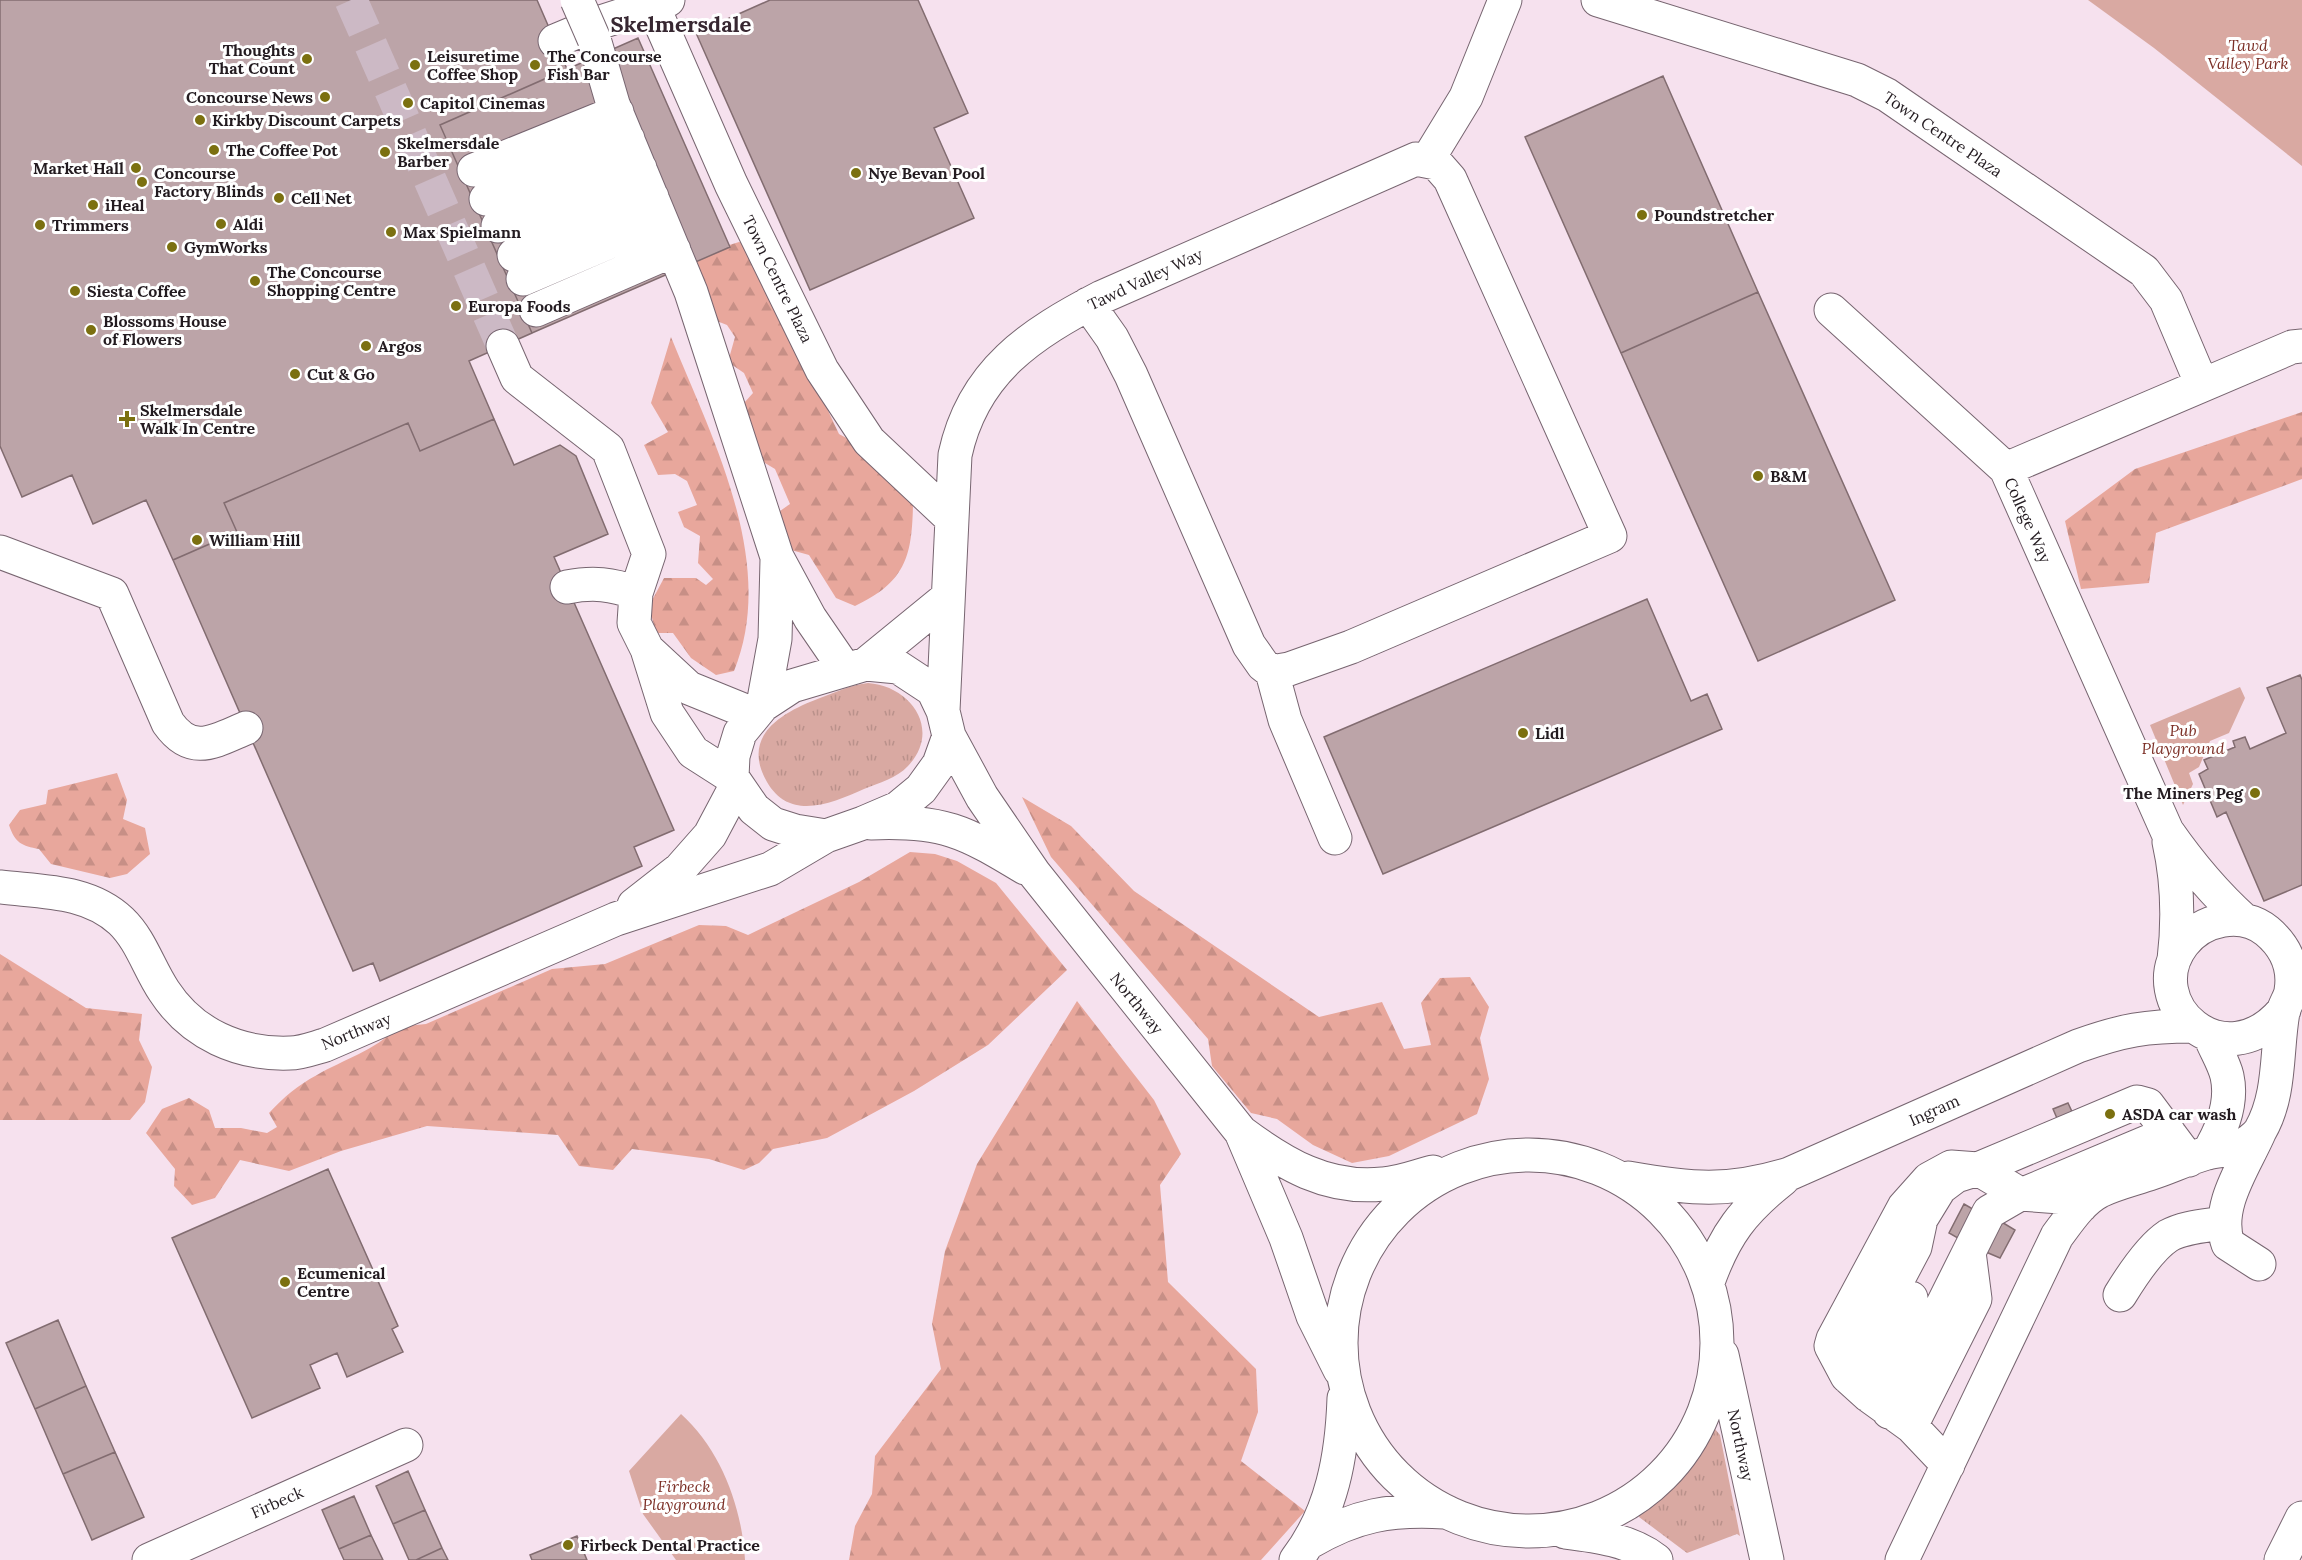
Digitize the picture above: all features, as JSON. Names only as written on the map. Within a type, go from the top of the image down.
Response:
[{"type":"street","points":[[577,0],[597,47],[628,139],[674,250],[740,438],[777,557],[810,618],[855,667]]},
{"type":"street","points":[[1272,672],[1289,669],[1351,647],[1610,536],[1450,179],[1436,163],[1427,161],[1467,97],[1504,0]]},
{"type":"street","name":"Town Centre Plaza","points":[[1598,0],[1857,80],[1887,95],[2144,271],[2166,300],[2202,385]]},
{"type":"street","name":"Town Centre Plaza","points":[[555,41],[598,23],[661,3],[731,184],[822,370],[869,441],[952,519]]},
{"type":"street","points":[[628,139],[486,198],[628,139]]},
{"type":"street","name":"Tawd Valley Way","points":[[946,723],[948,597],[955,455],[960,430],[975,397],[999,366],[1032,338],[1088,304],[1398,166],[1416,159],[1427,161]]},
{"type":"street","points":[[518,267],[656,208]]},
{"type":"street","points":[[536,310],[674,250]]},
{"type":"street","points":[[1088,304],[1112,338],[1131,375],[1249,645],[1272,672],[1285,720],[1335,838]]},
{"type":"street","points":[[1831,310],[2006,469]]},
{"type":"street","points":[[503,346],[517,378],[608,449],[649,554],[636,593],[634,623],[647,649],[667,714],[693,752],[734,782],[753,809],[773,824],[795,831],[826,836],[863,824],[898,808],[921,789],[939,764],[946,723],[933,690],[914,675],[898,666],[855,667],[792,686],[758,709],[740,733],[733,756],[734,782]]},
{"type":"street","name":"College Way","points":[[2253,923],[2219,898],[2192,867],[2167,831],[2006,469],[2292,347],[2302,346]]},
{"type":"street","points":[[0,552],[112,594],[168,723],[176,734],[190,743],[206,744],[246,728]]},
{"type":"street","points":[[758,709],[775,639],[777,557]]},
{"type":"street","points":[[567,586],[590,582],[614,585],[636,593]]},
{"type":"street","points":[[855,667],[948,597]]},
{"type":"street","points":[[647,649],[689,688],[758,709]]},
{"type":"street","name":"Northway","points":[[946,723],[981,797],[1037,878],[1241,1132],[1280,1161],[1314,1177],[1348,1184],[1384,1184],[1515,1154],[1568,1158],[1617,1176]]},
{"type":"street","name":"Northway","points":[[616,919],[680,869],[710,835],[734,782]]},
{"type":"street","name":"Northway","points":[[863,824],[910,822],[943,826],[981,841],[1037,878]]},
{"type":"street","name":"College Way","points":[[2167,831],[2176,874],[2179,915],[2173,969]]},
{"type":"street","name":"Northway","points":[[0,887],[72,895],[100,907],[121,921],[139,946],[164,991],[179,1010],[201,1030],[228,1045],[291,1053],[325,1045],[616,919],[770,868],[826,836]]},
{"type":"street","points":[[2198,1156],[2222,1130],[2227,1103],[2227,1076],[2202,1031],[2177,1004],[2173,969],[2181,945],[2207,924],[2225,919],[2302,929]]},
{"type":"street","points":[[2253,923],[2277,939],[2287,954],[2292,973],[2292,994],[2270,1107],[2227,1206],[2223,1223],[2228,1244],[2259,1264]]},
{"type":"street","name":"Ingram","points":[[2078,1046],[2118,1024],[2140,1008],[2173,969]]},
{"type":"street","points":[[2202,1031],[2229,1040],[2244,1039],[2271,1026],[2292,994]]},
{"type":"street","name":"Ingram","points":[[1617,1176],[1687,1188],[1721,1189],[1756,1184],[1790,1174],[2078,1046],[2121,1031],[2158,1026],[2202,1031]]},
{"type":"street","points":[[1879,1402],[1969,1252],[2005,1184],[2137,1102],[2146,1103],[2169,1133],[2198,1156]]},
{"type":"street","name":"Northway","points":[[1241,1132],[1286,1238],[1312,1316],[1343,1380],[1365,1438],[1399,1480],[1444,1512]]},
{"type":"street","points":[[2005,1184],[2169,1133]]},
{"type":"street","points":[[1902,1560],[2057,1236],[2081,1206],[2099,1192],[2198,1156],[2238,1148],[2259,1133]]},
{"type":"street","points":[[1303,1551],[1337,1471],[1343,1437],[1342,1309],[1365,1247],[1407,1197],[1464,1165]]},
{"type":"street","name":"Ingram","points":[[1708,1282],[1720,1248],[1737,1222],[1761,1197],[1790,1174]]},
{"type":"street","points":[[1552,1530],[1598,1518],[1639,1495],[1674,1462],[1700,1422],[1714,1377],[1717,1329],[1708,1282],[1687,1240],[1656,1203],[1617,1176]]},
{"type":"street","points":[[1879,1402],[1921,1219],[1940,1188],[1956,1176],[2005,1184],[2060,1197],[2081,1206]]},
{"type":"street","points":[[2120,1295],[2132,1274],[2168,1237],[2192,1228],[2223,1223]]},
{"type":"street","name":"Northway","points":[[1717,1329],[1767,1560]]},
{"type":"street","points":[[1879,1402],[1948,1465]]},
{"type":"street","name":"Firbeck","points":[[149,1560],[406,1445]]},
{"type":"street","points":[[1303,1551],[1339,1525],[1372,1515],[1404,1510],[1444,1512],[1496,1529],[1552,1530],[1606,1537],[1646,1552],[1656,1560]]},
{"type":"street","points":[[2281,1560],[2302,1518]]},
{"type":"green space","name":"Tawd Valley Park","points":[[2088,0],[2302,0],[2302,166],[2154,48]]},
{"type":"green space","points":[[739,242],[759,245],[809,370],[839,434],[874,453],[913,504],[911,538],[903,566],[896,577],[885,587],[855,606],[836,598],[809,555],[791,550],[782,528],[780,511],[790,504],[775,469],[755,457],[744,403],[753,393],[744,373],[728,362],[735,337],[727,325],[704,316],[694,256]]},
{"type":"green space","points":[[671,337],[721,459],[744,544],[748,587],[746,630],[734,671],[716,675],[691,658],[673,633],[656,633],[649,606],[664,578],[696,578],[706,585],[713,579],[698,563],[700,536],[684,527],[678,512],[697,505],[687,481],[675,474],[658,475],[644,445],[668,432],[651,403]]},
{"type":"green space","points":[[2302,412],[2302,479],[2156,533],[2149,583],[2081,589],[2065,521],[2135,469]]},
{"type":"green space","points":[[868,683],[897,692],[909,701],[917,712],[922,725],[922,738],[918,752],[908,766],[888,780],[839,799],[812,806],[787,802],[776,794],[767,782],[760,765],[759,751],[762,738],[770,728],[792,710],[844,689]]},
{"type":"green space","name":"Pub Playground","points":[[2240,687],[2245,698],[2229,733],[2210,741],[2199,767],[2189,773],[2193,784],[2183,805],[2150,725]]},
{"type":"green space","points":[[117,773],[127,800],[123,819],[145,828],[150,854],[127,874],[110,878],[51,864],[39,849],[24,845],[14,836],[9,825],[20,810],[46,804],[48,790]]},
{"type":"green space","points":[[1022,797],[1071,826],[1134,891],[1319,1017],[1382,1002],[1404,1049],[1431,1045],[1421,1003],[1440,978],[1470,977],[1489,1007],[1480,1038],[1489,1079],[1477,1114],[1389,1156],[1352,1163],[1313,1145],[1277,1119],[1251,1113],[1212,1066],[1208,1039],[1051,857]]},
{"type":"green space","points":[[910,852],[935,854],[957,861],[996,883],[1067,970],[988,1045],[914,1091],[827,1138],[773,1149],[759,1163],[744,1170],[709,1159],[632,1149],[613,1170],[579,1166],[558,1135],[427,1126],[341,1151],[289,1171],[240,1160],[215,1198],[192,1205],[174,1186],[175,1169],[146,1133],[162,1109],[189,1098],[209,1110],[215,1128],[241,1128],[267,1133],[277,1127],[269,1113],[292,1092],[317,1075],[369,1049],[397,1027],[426,1024],[552,969],[605,964],[699,925],[726,926],[748,935],[859,882]]},
{"type":"green space","points":[[0,954],[86,1008],[142,1014],[139,1040],[152,1067],[145,1102],[130,1120],[0,1120]]},
{"type":"green space","points":[[1077,1001],[1154,1100],[1181,1154],[1160,1185],[1168,1282],[1256,1369],[1258,1412],[1241,1461],[1305,1511],[1261,1560],[849,1560],[855,1526],[872,1494],[875,1456],[941,1369],[932,1324],[945,1251],[977,1164]]},
{"type":"green space","name":"Firbeck Playground","points":[[681,1414],[707,1445],[727,1481],[739,1520],[745,1560],[676,1560],[643,1514],[629,1471]]},
{"type":"green space","points":[[1715,1429],[1720,1435],[1740,1536],[1737,1534],[1687,1553],[1639,1517],[1640,1512],[1683,1475]]},
{"type":"building","name":"The Concourse Shopping Centre","points":[[0,0],[537,0],[567,69],[440,125],[532,333],[469,361],[494,419],[420,451],[408,423],[224,503],[237,532],[173,560],[146,500],[93,524],[72,475],[22,497],[0,446]]},
{"type":"building","name":"Nye Bevan Pool","points":[[770,0],[918,0],[968,113],[934,128],[974,218],[810,290],[696,33]]},
{"type":"building","points":[[638,38],[730,247],[532,333],[440,125]]},
{"type":"building","name":"Poundstretcher","points":[[1663,76],[1758,292],[1621,353],[1525,137]]},
{"type":"building","name":"B&M","points":[[1758,292],[1895,600],[1758,661],[1621,353]]},
{"type":"building","points":[[494,419],[514,465],[560,445],[576,456],[608,534],[554,557],[674,830],[634,847],[642,866],[380,981],[373,963],[353,971],[173,560],[237,532],[224,503],[408,423],[420,451]]},
{"type":"building","name":"Lidl","points":[[1647,599],[1691,701],[1707,694],[1722,729],[1383,874],[1324,737]]},
{"type":"building","name":"The Miners Peg","points":[[2300,675],[2302,680],[2302,885],[2264,901],[2226,812],[2217,817],[2199,774],[2208,769],[2204,760],[2235,747],[2233,741],[2245,737],[2250,749],[2286,733],[2267,688]]},
{"type":"building","points":[[2068,1103],[2074,1116],[2059,1123],[2053,1109]]},
{"type":"building","name":"Ecumenical Centre","points":[[328,1169],[398,1326],[392,1329],[403,1352],[347,1377],[337,1353],[310,1365],[320,1388],[252,1418],[172,1238]]},
{"type":"building","points":[[1964,1204],[1978,1212],[1963,1241],[1949,1233]]},
{"type":"building","points":[[2000,1221],[2015,1230],[2000,1258],[1986,1252]]},
{"type":"building","points":[[58,1320],[86,1386],[35,1409],[6,1343]]},
{"type":"building","points":[[86,1386],[115,1452],[63,1474],[35,1409]]},
{"type":"building","points":[[115,1452],[144,1517],[92,1540],[63,1474]]},
{"type":"building","points":[[408,1471],[425,1510],[393,1524],[376,1486]]},
{"type":"building","points":[[354,1496],[371,1535],[339,1549],[322,1510]]},
{"type":"building","points":[[425,1510],[442,1548],[416,1560],[409,1560],[393,1524]]},
{"type":"building","points":[[371,1535],[383,1560],[344,1560],[339,1549]]},
{"type":"building","name":"Firbeck Dental Practice","points":[[577,1536],[587,1560],[532,1560],[530,1555]]},
{"type":"building","points":[[442,1548],[448,1560],[416,1560]]},
{"type":"tunnel","points":[[351,0],[503,346]]},
{"type":"place","name":"Thoughts That Count","points":[[307,59]]},
{"type":"place","name":"Leisuretime Coffee Shop","points":[[415,65]]},
{"type":"place","name":"The Concourse Fish Bar","points":[[535,65]]},
{"type":"place","name":"Concourse News","points":[[325,97]]},
{"type":"place","name":"Capitol Cinemas","points":[[408,103]]},
{"type":"place","name":"Kirkby Discount Carpets","points":[[200,120]]},
{"type":"place","name":"The Coffee Pot","points":[[214,150]]},
{"type":"place","name":"Skelmersdale Barber","points":[[385,152]]},
{"type":"place","name":"Market Hall","points":[[136,168]]},
{"type":"place","name":"Nye Bevan Pool","points":[[856,173]]},
{"type":"place","name":"Concourse Factory Blinds","points":[[142,182]]},
{"type":"place","name":"Cell Net","points":[[279,198]]},
{"type":"place","name":"iHeal","points":[[93,205]]},
{"type":"place","name":"Poundstretcher","points":[[1642,215]]},
{"type":"place","name":"Aldi","points":[[221,224]]},
{"type":"place","name":"Trimmers","points":[[40,225]]},
{"type":"place","name":"Max Spielmann","points":[[391,232]]},
{"type":"place","name":"GymWorks","points":[[172,247]]},
{"type":"place","name":"The Concourse Shopping Centre","points":[[255,281]]},
{"type":"place","name":"Siesta Coffee","points":[[75,291]]},
{"type":"place","name":"Europa Foods","points":[[456,306]]},
{"type":"place","name":"Blossoms House of Flowers","points":[[91,330]]},
{"type":"place","name":"Argos","points":[[366,346]]},
{"type":"place","name":"Cut & Go","points":[[295,374]]},
{"type":"place","name":"Skelmersdale Walk In Centre","points":[[127,419]]},
{"type":"place","name":"B&M","points":[[1758,476]]},
{"type":"place","name":"William Hill","points":[[197,540]]},
{"type":"place","name":"Lidl","points":[[1523,733]]},
{"type":"place","name":"The Miners Peg","points":[[2255,793]]},
{"type":"place","name":"ASDA car wash","points":[[2110,1114]]},
{"type":"place","name":"Ecumenical Centre","points":[[285,1282]]},
{"type":"place","name":"Firbeck Dental Practice","points":[[568,1545]]},
{"type":"district","name":"Skelmersdale","points":[[681,24]]}]
